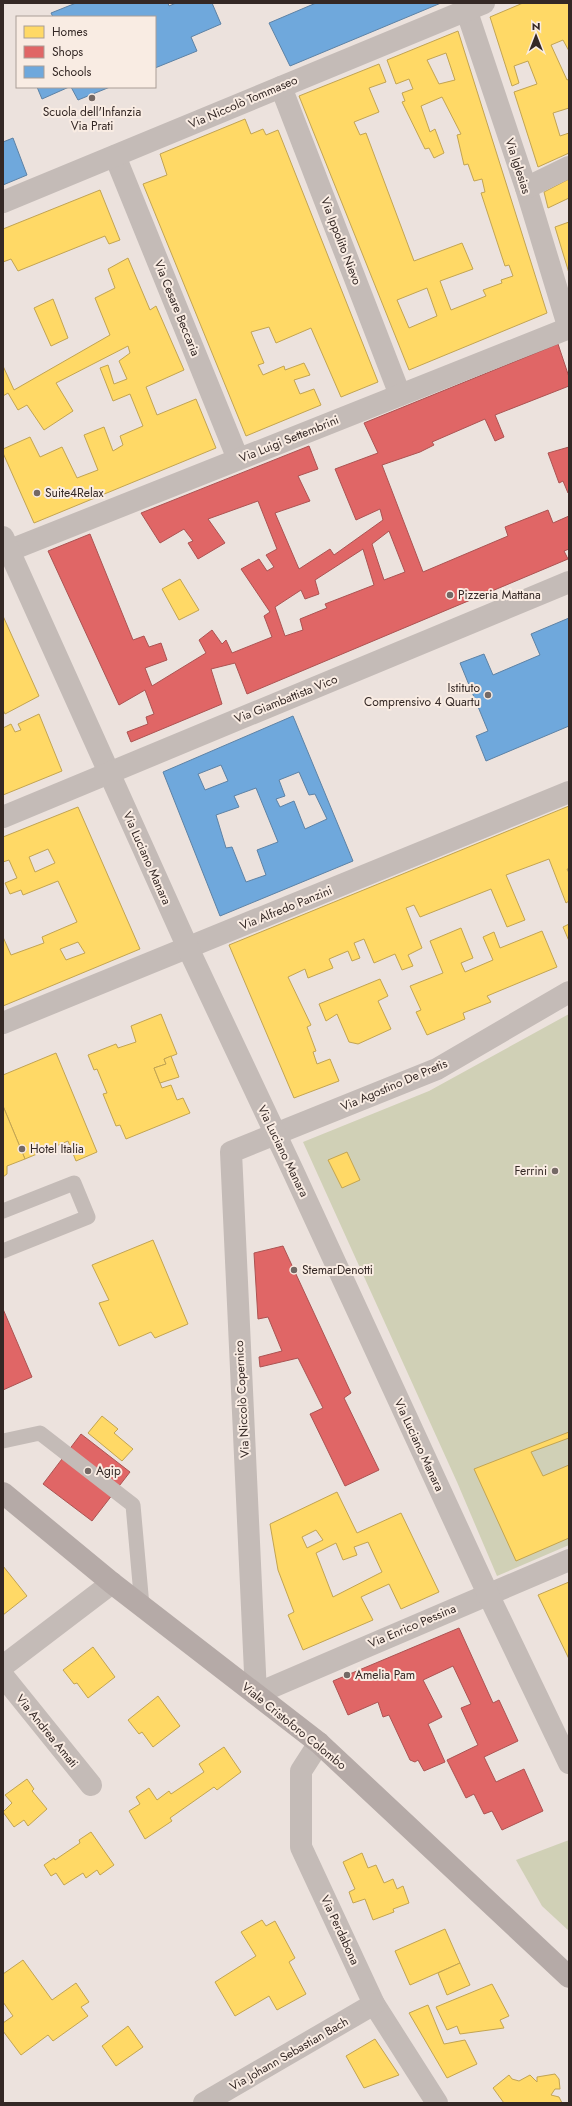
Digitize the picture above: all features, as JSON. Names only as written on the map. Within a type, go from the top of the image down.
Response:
[{"type":"main road","name":"Viale Cristoforo Colombo","points":[[3,1493],[112,1583],[319,1743],[569,1977]]},
{"type":"street","name":"Via Niccolò Tommaseo","points":[[3,202],[281,87],[471,5]]},
{"type":"street","name":"Via Iglesias","points":[[471,5],[569,328]]},
{"type":"street","name":"Via Ippolito Nievo","points":[[281,87],[400,395]]},
{"type":"street","name":"Via Cesare Beccaria","points":[[115,156],[238,459]]},
{"type":"street","points":[[526,188],[569,167]]},
{"type":"street","name":"Via Luigi Settembrini","points":[[5,547],[238,459],[569,328]]},
{"type":"street","name":"Via Luciano Manara","points":[[5,547],[110,774],[188,948],[276,1134],[488,1594],[569,1763]]},
{"type":"street","name":"Via Giambattista Vico","points":[[3,817],[110,774],[160,751],[569,582]]},
{"type":"street","name":"Via Alfredo Panzini","points":[[3,1023],[569,792]]},
{"type":"street","name":"Via Agostino De Pretis","points":[[276,1134],[437,1069],[569,992]]},
{"type":"street","name":"Via Niccolò Copernico","points":[[256,1694],[231,1152],[276,1134]]},
{"type":"street","name":"Via Enrico Pessina","points":[[256,1694],[569,1560]]},
{"type":"street","points":[[3,1666],[112,1583]]},
{"type":"street","name":"Via Andrea Amati","points":[[3,1676],[91,1785]]},
{"type":"street","name":"Via Perdabona","points":[[319,1743],[302,1771],[302,1847],[374,2004],[437,2103]]},
{"type":"street","name":"Via Johann Sebastian Bach","points":[[204,2103],[374,2004]]},
{"type":"lane","points":[[3,1211],[74,1183],[88,1217],[3,1251]]},
{"type":"lane","points":[[3,1441],[40,1433],[133,1505],[142,1606]]},
{"type":"green space","points":[[569,1014],[569,1545],[497,1576],[457,1482],[303,1142],[429,1091]]},
{"type":"green space","points":[[569,1840],[569,1931],[542,1906],[516,1860]]},
{"type":"building: Homes","points":[[523,3],[569,3],[569,51],[563,40],[551,45],[567,80],[569,79],[569,108],[553,113],[560,136],[569,133],[569,153],[538,167],[514,92],[537,84],[528,61],[514,66],[519,83],[512,86],[490,17]]},
{"type":"building: Homes","points":[[458,31],[547,313],[409,370],[299,96],[379,64],[386,82],[369,88],[379,112],[354,122],[360,135],[366,133],[414,261],[462,243],[473,269],[440,281],[451,310],[486,296],[483,290],[502,283],[501,280],[513,276],[509,265],[505,266],[481,193],[485,192],[482,179],[474,181],[468,164],[464,165],[457,135],[461,134],[442,97],[421,106],[430,132],[435,129],[444,153],[434,158],[429,148],[425,149],[402,102],[405,101],[402,93],[413,89],[409,79],[396,84],[387,60]],"holes":[[[446,53],[455,80],[439,84],[427,60]],[[427,288],[437,316],[409,328],[397,300]]]},
{"type":"building: Homes","points":[[245,119],[251,134],[263,129],[266,135],[278,130],[378,382],[341,397],[311,328],[276,343],[269,327],[251,332],[264,363],[258,365],[263,375],[284,366],[285,370],[304,363],[310,375],[294,380],[300,394],[314,389],[321,405],[246,436],[143,184],[167,175],[160,154]]},
{"type":"building: Homes","points":[[569,179],[569,198],[548,208],[544,192]]},
{"type":"building: Homes","points":[[100,190],[120,240],[109,244],[105,236],[18,271],[11,259],[3,262],[3,229]]},
{"type":"building: Homes","points":[[569,222],[569,273],[555,227]]},
{"type":"building: Homes","points":[[128,258],[150,310],[156,306],[184,370],[146,387],[157,415],[196,399],[216,448],[34,523],[3,453],[3,449],[30,437],[40,457],[62,447],[77,478],[98,470],[84,435],[104,427],[113,451],[123,445],[120,436],[143,426],[130,394],[113,401],[100,368],[108,365],[114,384],[127,379],[119,361],[130,353],[128,346],[56,383],[73,411],[44,430],[27,405],[18,410],[8,393],[3,396],[3,366],[14,390],[110,335],[95,298],[115,288],[108,269]]},
{"type":"building: Homes","points":[[53,299],[68,338],[51,346],[34,308]]},
{"type":"building: Homes","points":[[180,579],[199,610],[179,620],[162,589]]},
{"type":"building: Homes","points":[[3,616],[39,696],[5,714],[3,710]]},
{"type":"building: Homes","points":[[39,714],[62,771],[3,795],[3,728],[11,724],[15,732],[21,730],[18,724]]},
{"type":"building: Homes","points":[[569,806],[569,869],[567,869],[569,873],[569,901],[566,903],[549,859],[506,875],[525,920],[507,927],[491,889],[420,917],[414,905],[406,908],[422,948],[408,955],[413,966],[402,970],[395,954],[374,963],[364,939],[354,943],[360,958],[352,961],[348,951],[329,959],[333,968],[308,978],[305,969],[288,977],[311,1025],[307,1027],[316,1051],[313,1052],[317,1064],[330,1059],[339,1081],[294,1098],[229,945]]},
{"type":"building: Homes","points":[[78,807],[140,949],[3,1006],[3,937],[11,955],[44,943],[42,937],[77,922],[58,881],[23,895],[21,890],[10,894],[5,883],[17,878],[9,860],[3,862],[3,837]],"holes":[[[48,849],[55,863],[35,872],[29,857]],[[78,942],[85,953],[66,960],[60,949]]]},
{"type":"building: Homes","points":[[569,924],[569,941],[563,927]]},
{"type":"building: Homes","points":[[461,928],[473,958],[461,963],[465,972],[493,960],[483,937],[494,932],[500,948],[542,931],[557,967],[487,996],[491,1002],[463,1013],[465,1019],[427,1035],[416,1012],[421,1010],[410,986],[443,973],[430,941]]},
{"type":"building: Homes","points":[[380,979],[388,996],[378,1001],[391,1029],[358,1044],[349,1042],[337,1014],[326,1021],[319,1004]]},
{"type":"building: Homes","points":[[161,1014],[177,1054],[164,1059],[166,1064],[154,1068],[162,1088],[171,1085],[177,1100],[183,1098],[190,1113],[126,1139],[120,1125],[116,1126],[103,1094],[107,1093],[97,1069],[94,1070],[88,1055],[116,1044],[118,1048],[136,1042],[131,1026]]},
{"type":"building: Homes","points":[[56,1053],[97,1152],[76,1161],[68,1141],[25,1159],[3,1106],[3,1075]]},
{"type":"building: Homes","points":[[171,1056],[179,1077],[160,1083],[154,1068],[166,1064],[164,1059]]},
{"type":"building: Homes","points":[[3,1106],[25,1159],[7,1166],[7,1174],[3,1177]]},
{"type":"building: Homes","points":[[347,1152],[360,1180],[342,1188],[328,1160]]},
{"type":"building: Homes","points":[[153,1240],[188,1324],[155,1338],[151,1332],[119,1346],[99,1303],[109,1300],[92,1265]]},
{"type":"building: Homes","points":[[102,1416],[118,1429],[114,1433],[133,1449],[122,1461],[88,1433]]},
{"type":"building: Homes","points":[[569,1432],[569,1438],[531,1452],[543,1476],[569,1465],[569,1538],[516,1561],[474,1469]]},
{"type":"building: Homes","points":[[337,1492],[357,1533],[401,1513],[439,1592],[401,1609],[389,1584],[361,1597],[373,1620],[303,1650],[288,1615],[294,1612],[278,1570],[270,1524]],"holes":[[[316,1530],[323,1540],[307,1548],[302,1537]],[[368,1542],[382,1572],[333,1597],[316,1553],[336,1543],[343,1560],[357,1555],[354,1547]]]},
{"type":"building: Homes","points":[[3,1566],[27,1596],[3,1615]]},
{"type":"building: Homes","points":[[569,1582],[569,1659],[538,1595]]},
{"type":"building: Homes","points":[[93,1647],[115,1677],[88,1698],[77,1683],[74,1684],[63,1670]]},
{"type":"building: Homes","points":[[158,1696],[180,1726],[153,1747],[142,1732],[139,1734],[128,1720]]},
{"type":"building: Homes","points":[[224,1747],[241,1772],[217,1790],[214,1787],[170,1818],[172,1821],[145,1839],[129,1811],[140,1804],[136,1797],[149,1788],[157,1800],[169,1791],[171,1794],[204,1772],[199,1764]]},
{"type":"building: Homes","points":[[27,1779],[34,1789],[32,1791],[47,1809],[28,1826],[24,1820],[14,1827],[3,1812],[12,1803],[5,1795]]},
{"type":"building: Homes","points":[[91,1832],[114,1865],[100,1875],[97,1870],[86,1878],[83,1873],[64,1885],[56,1873],[51,1876],[44,1865],[54,1858],[55,1860],[80,1843],[79,1840]]},
{"type":"building: Homes","points":[[362,1853],[368,1868],[376,1865],[384,1883],[393,1879],[397,1889],[403,1886],[409,1903],[393,1909],[394,1912],[373,1920],[365,1899],[353,1903],[349,1892],[355,1889],[343,1862]]},
{"type":"building: Homes","points":[[262,1920],[266,1926],[275,1921],[295,1958],[289,1962],[306,1994],[277,2010],[269,1996],[235,2016],[215,1982],[256,1956],[241,1932]]},
{"type":"building: Homes","points":[[445,1929],[460,1963],[410,1985],[395,1951]]},
{"type":"building: Homes","points":[[23,1960],[52,2000],[76,1983],[89,2002],[81,2007],[88,2016],[53,2041],[48,2035],[21,2055],[3,2031],[3,2023],[13,2016],[3,2002],[3,1974]]},
{"type":"building: Homes","points":[[460,1963],[470,1985],[447,1995],[438,1973]]},
{"type":"building: Homes","points":[[492,1984],[509,2016],[500,2020],[504,2028],[460,2034],[457,2026],[447,2030],[436,2007]]},
{"type":"building: Homes","points":[[428,2005],[444,2044],[465,2040],[477,2064],[447,2078],[409,2013]]},
{"type":"building: Homes","points":[[128,2026],[143,2047],[116,2066],[102,2046]]},
{"type":"building: Homes","points":[[375,2039],[399,2075],[364,2088],[346,2056]]},
{"type":"building: Homes","points":[[555,2074],[559,2079],[560,2089],[555,2089],[551,2095],[559,2097],[562,2103],[504,2103],[493,2088],[509,2075],[512,2079],[519,2081],[530,2075],[537,2082],[537,2077]]},
{"type":"building: Shops","points":[[558,344],[569,377],[569,386],[495,415],[504,437],[495,441],[485,419],[432,442],[434,445],[420,452],[382,465],[423,572],[508,536],[505,527],[548,510],[553,523],[569,516],[569,549],[564,551],[568,559],[247,694],[235,663],[211,669],[222,704],[131,742],[127,732],[148,724],[146,717],[154,714],[145,690],[119,705],[48,551],[90,534],[133,640],[144,636],[149,647],[161,643],[167,660],[145,668],[152,686],[206,653],[199,640],[212,630],[222,644],[226,640],[232,653],[272,637],[264,616],[270,612],[241,569],[259,559],[267,571],[274,567],[266,555],[277,549],[258,501],[208,519],[225,543],[198,559],[188,543],[193,541],[184,529],[160,543],[141,513],[309,446],[318,469],[298,476],[310,501],[275,513],[299,569],[330,549],[334,555],[383,520],[380,509],[356,520],[335,469],[378,453],[364,423]],"holes":[[[389,531],[405,572],[384,580],[372,544]],[[363,549],[374,585],[325,604],[327,608],[300,619],[303,630],[285,636],[275,607],[301,590],[305,599],[319,594],[315,580]]]},
{"type":"building: Shops","points":[[569,447],[568,493],[563,481],[559,483],[548,453]]},
{"type":"building: Shops","points":[[283,1246],[351,1393],[344,1398],[379,1470],[345,1486],[310,1414],[323,1408],[298,1358],[260,1367],[259,1357],[282,1351],[268,1317],[258,1319],[254,1253]]},
{"type":"building: Shops","points":[[3,1309],[32,1377],[3,1390]]},
{"type":"building: Shops","points":[[81,1434],[130,1472],[92,1521],[43,1484]]},
{"type":"building: Shops","points":[[459,1628],[493,1703],[499,1700],[518,1741],[484,1757],[496,1782],[524,1769],[543,1811],[502,1830],[492,1811],[484,1814],[474,1794],[466,1798],[447,1760],[478,1745],[461,1708],[471,1704],[453,1666],[423,1680],[442,1717],[428,1724],[445,1762],[424,1771],[418,1760],[415,1762],[410,1760],[389,1715],[383,1717],[378,1702],[348,1715],[333,1681]]},
{"type":"building: Schools","points":[[76,3],[168,3],[169,6],[176,3],[212,3],[221,24],[191,37],[197,51],[156,68],[156,16],[52,16],[51,13]]},
{"type":"building: Schools","points":[[316,3],[441,3],[290,66],[269,23]]},
{"type":"building: Schools","points":[[37,88],[67,88],[42,99]]},
{"type":"building: Schools","points":[[72,88],[108,88],[78,100]]},
{"type":"building: Schools","points":[[13,138],[27,175],[3,185],[3,142]]},
{"type":"building: Schools","points":[[569,618],[569,726],[486,761],[476,736],[488,731],[460,663],[484,654],[493,675],[540,655],[531,634]]},
{"type":"building: Schools","points":[[293,716],[353,861],[220,916],[163,772]],"holes":[[[221,765],[228,781],[205,790],[198,774]],[[299,772],[309,795],[315,794],[327,819],[305,829],[294,801],[280,807],[276,799],[285,796],[279,780]],[[256,788],[278,842],[257,850],[266,875],[246,882],[232,847],[226,848],[216,815],[239,807],[234,796]]]},
{"type":"place","name":"Scuola dell'Infanzia Via Prati","points":[[92,98]]},
{"type":"place","name":"Suite4Relax","points":[[37,493]]},
{"type":"place","name":"Pizzeria Mattana","points":[[450,595]]},
{"type":"place","name":"Istituto Comprensivo 4 Quartu","points":[[488,695]]},
{"type":"place","name":"Hotel Italia","points":[[22,1149]]},
{"type":"place","name":"Ferrini","points":[[555,1171]]},
{"type":"place","name":"StemarDenotti","points":[[294,1270]]},
{"type":"place","name":"Agip","points":[[88,1471]]},
{"type":"place","name":"Amelia Pam","points":[[347,1675]]}]
